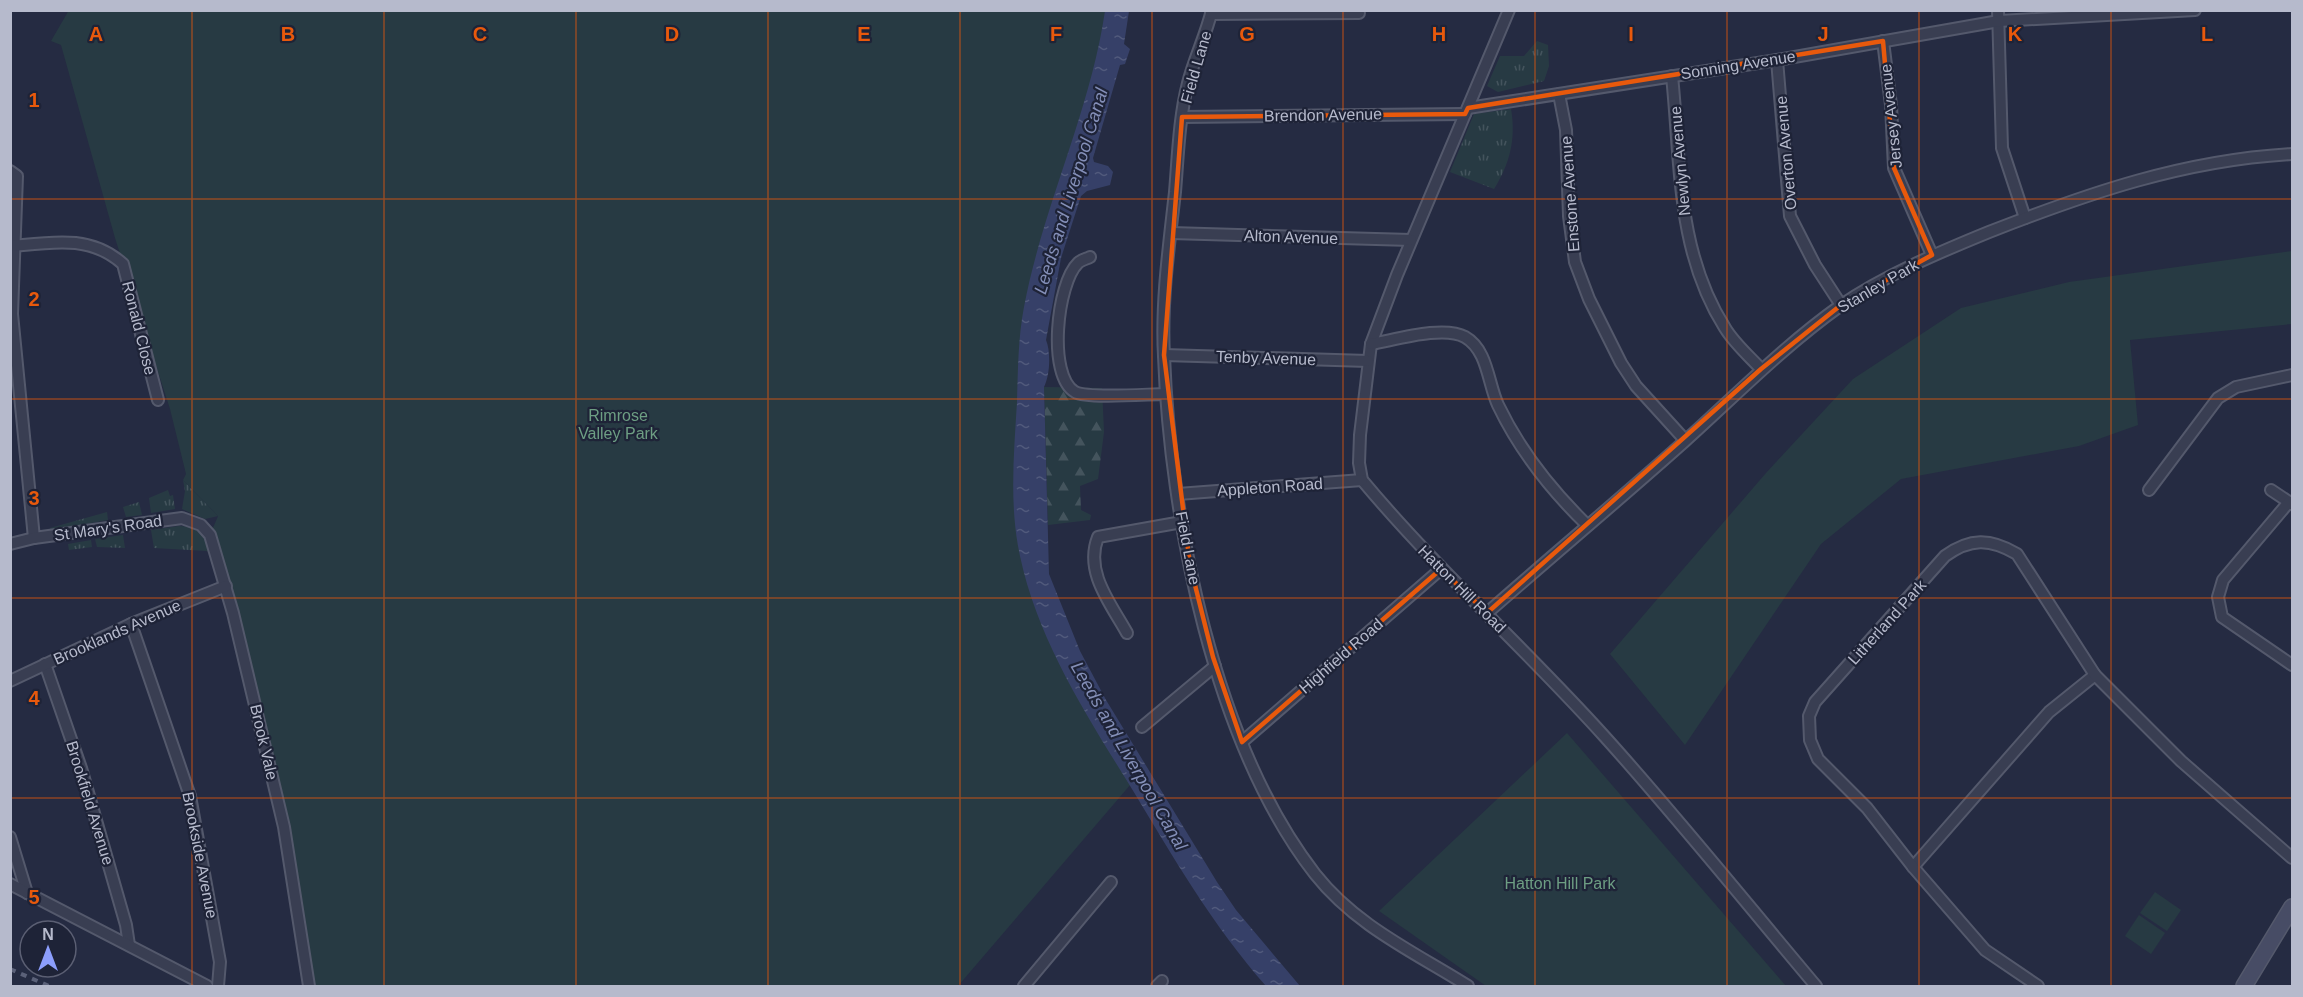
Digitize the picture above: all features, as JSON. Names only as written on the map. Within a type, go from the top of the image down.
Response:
[{"type":"main road","points":[[2244,987],[2292,907]]},
{"type":"street","points":[[1362,480],[1359,463],[1360,435],[1371,344],[1411,240],[1509,10]]},
{"type":"street","name":"Sonning Avenue","points":[[1466,111],[1777,60],[1999,16],[2195,10]]},
{"type":"street","points":[[1212,12],[1359,13]]},
{"type":"street","name":"Field Lane","points":[[1212,12],[1188,82],[1182,117],[1171,233],[1164,355],[1182,522],[1215,666],[1242,742],[1270,807],[1317,876],[1364,923],[1404,950],[1424,958],[1468,987]]},
{"type":"street","points":[[1999,16],[2002,148],[2025,218]]},
{"type":"street","name":"Jersey Avenue","points":[[1882,41],[1890,95],[1894,168],[1932,255]]},
{"type":"street","name":"Overton Avenue","points":[[1777,60],[1790,216],[1815,265],[1841,305]]},
{"type":"street","name":"Newlyn Avenue","points":[[1672,76],[1679,180],[1691,251],[1707,297],[1726,330],[1761,369]]},
{"type":"street","name":"Enstone Avenue","points":[[1559,94],[1566,130],[1569,216],[1579,272],[1589,299],[1621,363],[1636,386],[1685,440]]},
{"type":"street","name":"Brendon Avenue","points":[[1182,117],[1466,111]]},
{"type":"street","name":"Stanley Park","points":[[1487,613],[1685,440],[1761,369],[1841,305],[1932,255],[2025,218],[2143,177],[2174,169],[2253,156],[2292,154]]},
{"type":"street","points":[[14,173],[11,314],[34,538]]},
{"type":"street","name":"Alton Avenue","points":[[1171,233],[1411,240]]},
{"type":"street","name":"Ronald Close","points":[[13,246],[68,240],[111,252],[123,264],[158,400]]},
{"type":"street","points":[[1090,257],[1079,262],[1070,275],[1062,296],[1058,356],[1064,381],[1075,392],[1090,395],[1167,394]]},
{"type":"street","points":[[1371,344],[1438,333],[1463,336],[1472,342],[1487,368],[1497,404],[1514,436],[1561,500],[1587,525]]},
{"type":"street","name":"Tenby Avenue","points":[[1164,355],[1368,361]]},
{"type":"street","points":[[2149,489],[2218,398],[2236,387],[2292,375]]},
{"type":"street","name":"Appleton Road","points":[[1178,494],[1362,480]]},
{"type":"street","name":"Hatton Hill Road","points":[[1362,480],[1441,569],[1487,613],[1605,737],[1816,987]]},
{"type":"street","points":[[2271,490],[2291,503],[2223,580],[2218,597],[2222,617],[2292,665]]},
{"type":"street","name":"St Mary's Road","points":[[10,544],[34,538],[182,518]]},
{"type":"street","name":"Brook Vale","points":[[182,518],[201,525],[210,535],[226,586],[284,827],[309,987]]},
{"type":"street","points":[[1127,633],[1101,586],[1093,564],[1098,537],[1182,522]]},
{"type":"street","name":"Litherland Park","points":[[2038,987],[1985,950],[1913,867],[1867,808],[1818,759],[1810,740],[1809,716],[1815,702],[1945,556],[1960,545],[1979,542],[2001,544],[2017,554],[2095,675],[2181,761],[2292,858]]},
{"type":"street","name":"Highfield Road","points":[[1242,742],[1441,569]]},
{"type":"street","name":"Brooklands Avenue","points":[[10,681],[131,624],[226,586]]},
{"type":"street","name":"Brookside Avenue","points":[[131,624],[190,796],[220,962],[218,987]]},
{"type":"street","name":"Brookfield Avenue","points":[[45,664],[81,768],[126,925],[129,945]]},
{"type":"street","points":[[1142,727],[1215,666]]},
{"type":"street","points":[[1913,867],[2049,712],[2095,675]]},
{"type":"street","points":[[10,837],[27,893]]},
{"type":"street","points":[[1024,987],[1111,882]]},
{"type":"street","points":[[10,884],[207,987]]},
{"type":"highlighted area","points":[[1883,41],[1894,168],[1932,255],[1841,305],[1761,369],[1487,613],[1441,569],[1242,742],[1213,657],[1190,565],[1164,355],[1182,117],[1465,114],[1468,108]]},
{"type":"green space","name":"Rimrose Valley Park","points":[[69,10],[1118,11],[1039,293],[1033,560],[1137,777],[958,986],[309,986],[289,853],[210,535],[218,516],[183,480],[186,474],[170,409],[115,238],[61,45],[51,41]]},
{"type":"green space","points":[[1537,41],[1548,45],[1549,66],[1544,81],[1498,92],[1487,86],[1500,56],[1524,56]]},
{"type":"green space","points":[[1511,109],[1513,130],[1508,160],[1494,189],[1450,172],[1474,114]]},
{"type":"green space","points":[[2292,251],[2292,324],[2130,340],[2138,425],[2079,446],[1901,479],[1821,544],[1685,745],[1610,654],[1766,473],[1853,379],[1961,308],[2069,282]]},
{"type":"green space","points":[[1044,387],[1102,388],[1104,432],[1098,479],[1080,486],[1081,510],[1091,515],[1090,520],[1048,525]]},
{"type":"green space","points":[[183,480],[218,516],[205,519],[182,509],[185,491]]},
{"type":"green space","points":[[168,490],[170,496],[173,495],[175,509],[151,513],[149,498]]},
{"type":"green space","points":[[139,502],[142,515],[126,517],[123,507]]},
{"type":"green space","points":[[107,512],[108,520],[51,530],[50,528]]},
{"type":"green space","points":[[179,526],[191,528],[201,534],[212,555],[207,551],[154,548],[151,530]]},
{"type":"green space","points":[[123,535],[125,548],[97,547],[95,539]]},
{"type":"green space","points":[[91,540],[92,547],[69,550],[68,544]]},
{"type":"green space","name":"Hatton Hill Park","points":[[1567,733],[1786,986],[1486,986],[1379,911]]},
{"type":"green space","points":[[2155,892],[2181,910],[2167,931],[2140,913]]},
{"type":"green space","points":[[2139,915],[2165,933],[2151,954],[2125,936]]},
{"type":"water","name":"Leeds and Liverpool Canal","points":[[1105,11],[1129,11],[1124,44],[1130,49],[1125,64],[1120,65],[1093,158],[1094,162],[1108,166],[1113,172],[1110,185],[1087,191],[1081,196],[1061,258],[1046,340],[1049,357],[1048,376],[1044,387],[1049,574],[1080,651],[1106,700],[1217,882],[1236,910],[1300,986],[1266,986],[1228,939],[1194,891],[1066,677],[1039,618],[1020,556],[1014,518],[1013,479],[1022,319],[1032,269],[1089,86]]},
{"type":"railway","points":[[10,969],[49,986]]}]
